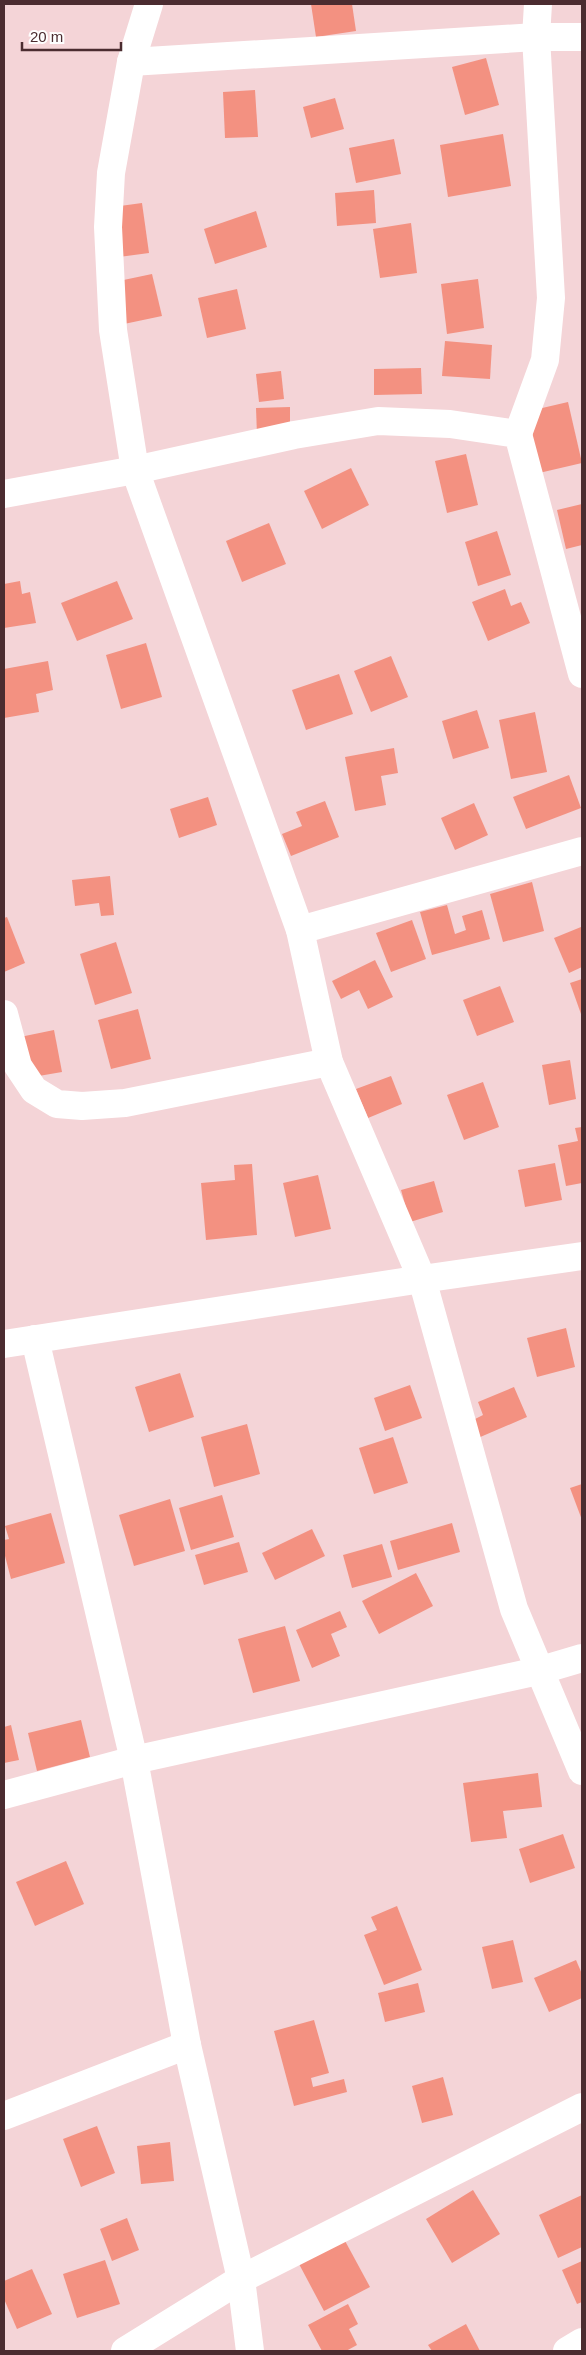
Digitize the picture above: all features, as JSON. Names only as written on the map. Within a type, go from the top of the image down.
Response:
[{"type":"street","points":[[149,4],[131,62],[111,173],[108,227],[113,330],[136,470],[300,930],[329,1062],[422,1279],[514,1609],[538,1671],[582,1771]]},
{"type":"street","points":[[538,4],[536,37],[551,298],[545,360],[518,434],[582,674]]},
{"type":"street","points":[[131,62],[536,37],[582,37]]},
{"type":"street","points":[[4,494],[136,470],[294,435],[378,421],[450,424],[518,434]]},
{"type":"street","points":[[300,930],[582,851]]},
{"type":"street","points":[[4,1014],[18,1066],[34,1090],[57,1104],[82,1106],[125,1103],[329,1062]]},
{"type":"street","points":[[4,1344],[582,1256]]},
{"type":"street","points":[[35,1338],[134,1760],[187,2045],[241,2278],[250,2351]]},
{"type":"street","points":[[4,1795],[134,1760],[538,1671],[582,1658]]},
{"type":"street","points":[[4,2116],[187,2045]]},
{"type":"street","points":[[125,2351],[241,2278],[582,2106]]},
{"type":"street","points":[[567,2351],[582,2342]]},
{"type":"building","points":[[311,4],[352,4],[356,31],[316,37]]},
{"type":"building","points":[[486,58],[499,105],[465,115],[452,67]]},
{"type":"building","points":[[255,90],[258,137],[225,138],[223,92]]},
{"type":"building","points":[[335,98],[344,129],[311,138],[303,107]]},
{"type":"building","points":[[503,134],[511,186],[448,197],[440,145]]},
{"type":"building","points":[[394,139],[401,174],[356,183],[349,148]]},
{"type":"building","points":[[374,190],[376,223],[337,226],[335,193]]},
{"type":"building","points":[[142,203],[149,253],[104,259],[98,209]]},
{"type":"building","points":[[256,211],[267,247],[215,264],[204,229]]},
{"type":"building","points":[[411,223],[417,273],[380,278],[373,229]]},
{"type":"building","points":[[152,274],[162,316],[124,324],[114,282]]},
{"type":"building","points":[[478,279],[484,328],[447,334],[441,284]]},
{"type":"building","points":[[237,289],[246,329],[207,338],[198,298]]},
{"type":"building","points":[[445,341],[492,345],[490,379],[442,376]]},
{"type":"building","points":[[421,368],[422,394],[374,395],[374,369]]},
{"type":"building","points":[[281,371],[284,399],[259,402],[256,374]]},
{"type":"building","points":[[568,402],[582,463],[539,473],[525,412]]},
{"type":"building","points":[[290,407],[290,434],[257,435],[256,408]]},
{"type":"building","points":[[466,454],[478,505],[447,513],[435,461]]},
{"type":"building","points":[[351,468],[369,505],[322,529],[304,491]]},
{"type":"building","points":[[582,504],[582,545],[566,549],[557,510]]},
{"type":"building","points":[[269,523],[286,564],[242,582],[226,541]]},
{"type":"building","points":[[497,531],[511,575],[478,586],[465,542]]},
{"type":"building","points":[[20,581],[22,594],[30,592],[36,623],[4,628],[4,584]]},
{"type":"building","points":[[117,581],[133,619],[77,641],[61,603]]},
{"type":"building","points":[[505,589],[511,606],[521,602],[530,623],[488,641],[472,602]]},
{"type":"building","points":[[146,643],[162,697],[121,709],[106,655]]},
{"type":"building","points":[[391,656],[408,697],[371,712],[354,671]]},
{"type":"building","points":[[48,661],[53,690],[36,694],[39,712],[4,718],[4,669]]},
{"type":"building","points":[[339,674],[353,714],[306,730],[292,690]]},
{"type":"building","points":[[477,710],[489,748],[453,759],[442,721]]},
{"type":"building","points":[[535,712],[547,772],[511,779],[499,720]]},
{"type":"building","points":[[394,748],[398,773],[381,776],[386,805],[355,811],[345,757]]},
{"type":"building","points":[[569,775],[581,808],[526,829],[513,797]]},
{"type":"building","points":[[208,797],[217,825],[179,838],[170,809]]},
{"type":"building","points":[[325,801],[339,837],[291,856],[282,834],[302,826],[296,812]]},
{"type":"building","points":[[474,803],[488,835],[455,850],[441,818]]},
{"type":"building","points":[[110,876],[114,915],[101,916],[99,903],[75,906],[72,880]]},
{"type":"building","points":[[532,882],[544,931],[503,942],[490,894]]},
{"type":"building","points":[[447,905],[455,934],[466,930],[462,916],[482,910],[490,939],[432,955],[420,912]]},
{"type":"building","points":[[7,917],[25,963],[4,972],[4,918]]},
{"type":"building","points":[[412,920],[426,959],[391,972],[376,933]]},
{"type":"building","points":[[581,927],[582,967],[569,973],[554,938]]},
{"type":"building","points":[[116,942],[132,993],[95,1005],[80,954]]},
{"type":"building","points":[[375,960],[393,997],[368,1009],[359,990],[341,999],[332,981]]},
{"type":"building","points":[[582,979],[582,1014],[581,1014],[570,983]]},
{"type":"building","points":[[500,986],[514,1022],[477,1036],[463,1000]]},
{"type":"building","points":[[138,1009],[151,1059],[111,1069],[98,1020]]},
{"type":"building","points":[[54,1030],[62,1072],[27,1078],[20,1037]]},
{"type":"building","points":[[570,1060],[576,1099],[549,1105],[542,1065]]},
{"type":"building","points":[[391,1076],[402,1104],[368,1118],[356,1089]]},
{"type":"building","points":[[483,1082],[499,1127],[464,1140],[447,1095]]},
{"type":"building","points":[[582,1127],[582,1183],[566,1186],[558,1145],[578,1141],[575,1128]]},
{"type":"building","points":[[555,1163],[562,1200],[525,1207],[518,1170]]},
{"type":"building","points":[[252,1164],[257,1235],[206,1240],[201,1183],[235,1180],[234,1165]]},
{"type":"building","points":[[318,1175],[331,1229],[295,1237],[283,1183]]},
{"type":"building","points":[[434,1181],[443,1212],[410,1222],[401,1190]]},
{"type":"building","points":[[566,1328],[575,1367],[537,1377],[527,1338]]},
{"type":"building","points":[[180,1373],[194,1417],[149,1432],[135,1387]]},
{"type":"building","points":[[410,1385],[422,1418],[385,1431],[374,1398]]},
{"type":"building","points":[[514,1387],[527,1417],[478,1438],[471,1421],[483,1415],[478,1402]]},
{"type":"building","points":[[247,1424],[260,1474],[214,1487],[201,1437]]},
{"type":"building","points":[[393,1437],[408,1483],[374,1494],[359,1448]]},
{"type":"building","points":[[582,1484],[582,1520],[570,1488]]},
{"type":"building","points":[[222,1495],[234,1537],[191,1550],[179,1508]]},
{"type":"building","points":[[170,1499],[185,1551],[134,1566],[119,1515]]},
{"type":"building","points":[[51,1513],[65,1563],[11,1579],[4,1552],[4,1540],[9,1539],[5,1526]]},
{"type":"building","points":[[452,1523],[460,1552],[398,1570],[390,1541]]},
{"type":"building","points":[[312,1529],[325,1556],[275,1580],[262,1553]]},
{"type":"building","points":[[239,1542],[248,1572],[204,1585],[195,1555]]},
{"type":"building","points":[[382,1544],[392,1577],[352,1588],[343,1555]]},
{"type":"building","points":[[416,1573],[433,1606],[379,1634],[362,1601]]},
{"type":"building","points":[[340,1611],[347,1627],[331,1634],[340,1656],[312,1668],[296,1630]]},
{"type":"building","points":[[285,1626],[300,1681],[253,1693],[238,1639]]},
{"type":"building","points":[[81,1720],[90,1757],[37,1771],[28,1733]]},
{"type":"building","points":[[11,1725],[19,1760],[4,1763],[4,1727]]},
{"type":"building","points":[[538,1773],[542,1807],[503,1811],[507,1838],[471,1842],[463,1783]]},
{"type":"building","points":[[563,1834],[575,1868],[530,1883],[519,1849]]},
{"type":"building","points":[[66,1861],[84,1904],[35,1926],[16,1882]]},
{"type":"building","points":[[397,1906],[422,1970],[384,1985],[364,1935],[377,1930],[371,1917]]},
{"type":"building","points":[[513,1940],[523,1982],[492,1989],[482,1947]]},
{"type":"building","points":[[576,1960],[582,1974],[582,1998],[549,2012],[534,1978]]},
{"type":"building","points":[[418,1983],[425,2012],[385,2022],[378,1993]]},
{"type":"building","points":[[314,2020],[329,2073],[311,2078],[313,2087],[344,2079],[347,2092],[294,2106],[274,2031]]},
{"type":"building","points":[[443,2077],[453,2115],[422,2123],[412,2086]]},
{"type":"building","points":[[97,2126],[115,2173],[81,2187],[63,2139]]},
{"type":"building","points":[[170,2142],[174,2181],[141,2184],[137,2146]]},
{"type":"building","points":[[473,2190],[500,2234],[452,2263],[426,2219]]},
{"type":"building","points":[[582,2195],[582,2247],[558,2258],[539,2215]]},
{"type":"building","points":[[127,2218],[139,2250],[112,2261],[100,2229]]},
{"type":"building","points":[[344,2239],[370,2287],[324,2311],[299,2264]]},
{"type":"building","points":[[105,2260],[120,2304],[77,2318],[63,2274]]},
{"type":"building","points":[[582,2261],[582,2302],[577,2304],[562,2270]]},
{"type":"building","points":[[32,2269],[52,2314],[17,2329],[4,2299],[4,2281]]},
{"type":"building","points":[[348,2304],[358,2324],[349,2329],[357,2345],[346,2351],[322,2351],[308,2325]]},
{"type":"building","points":[[466,2324],[480,2351],[432,2351],[428,2345]]}]
